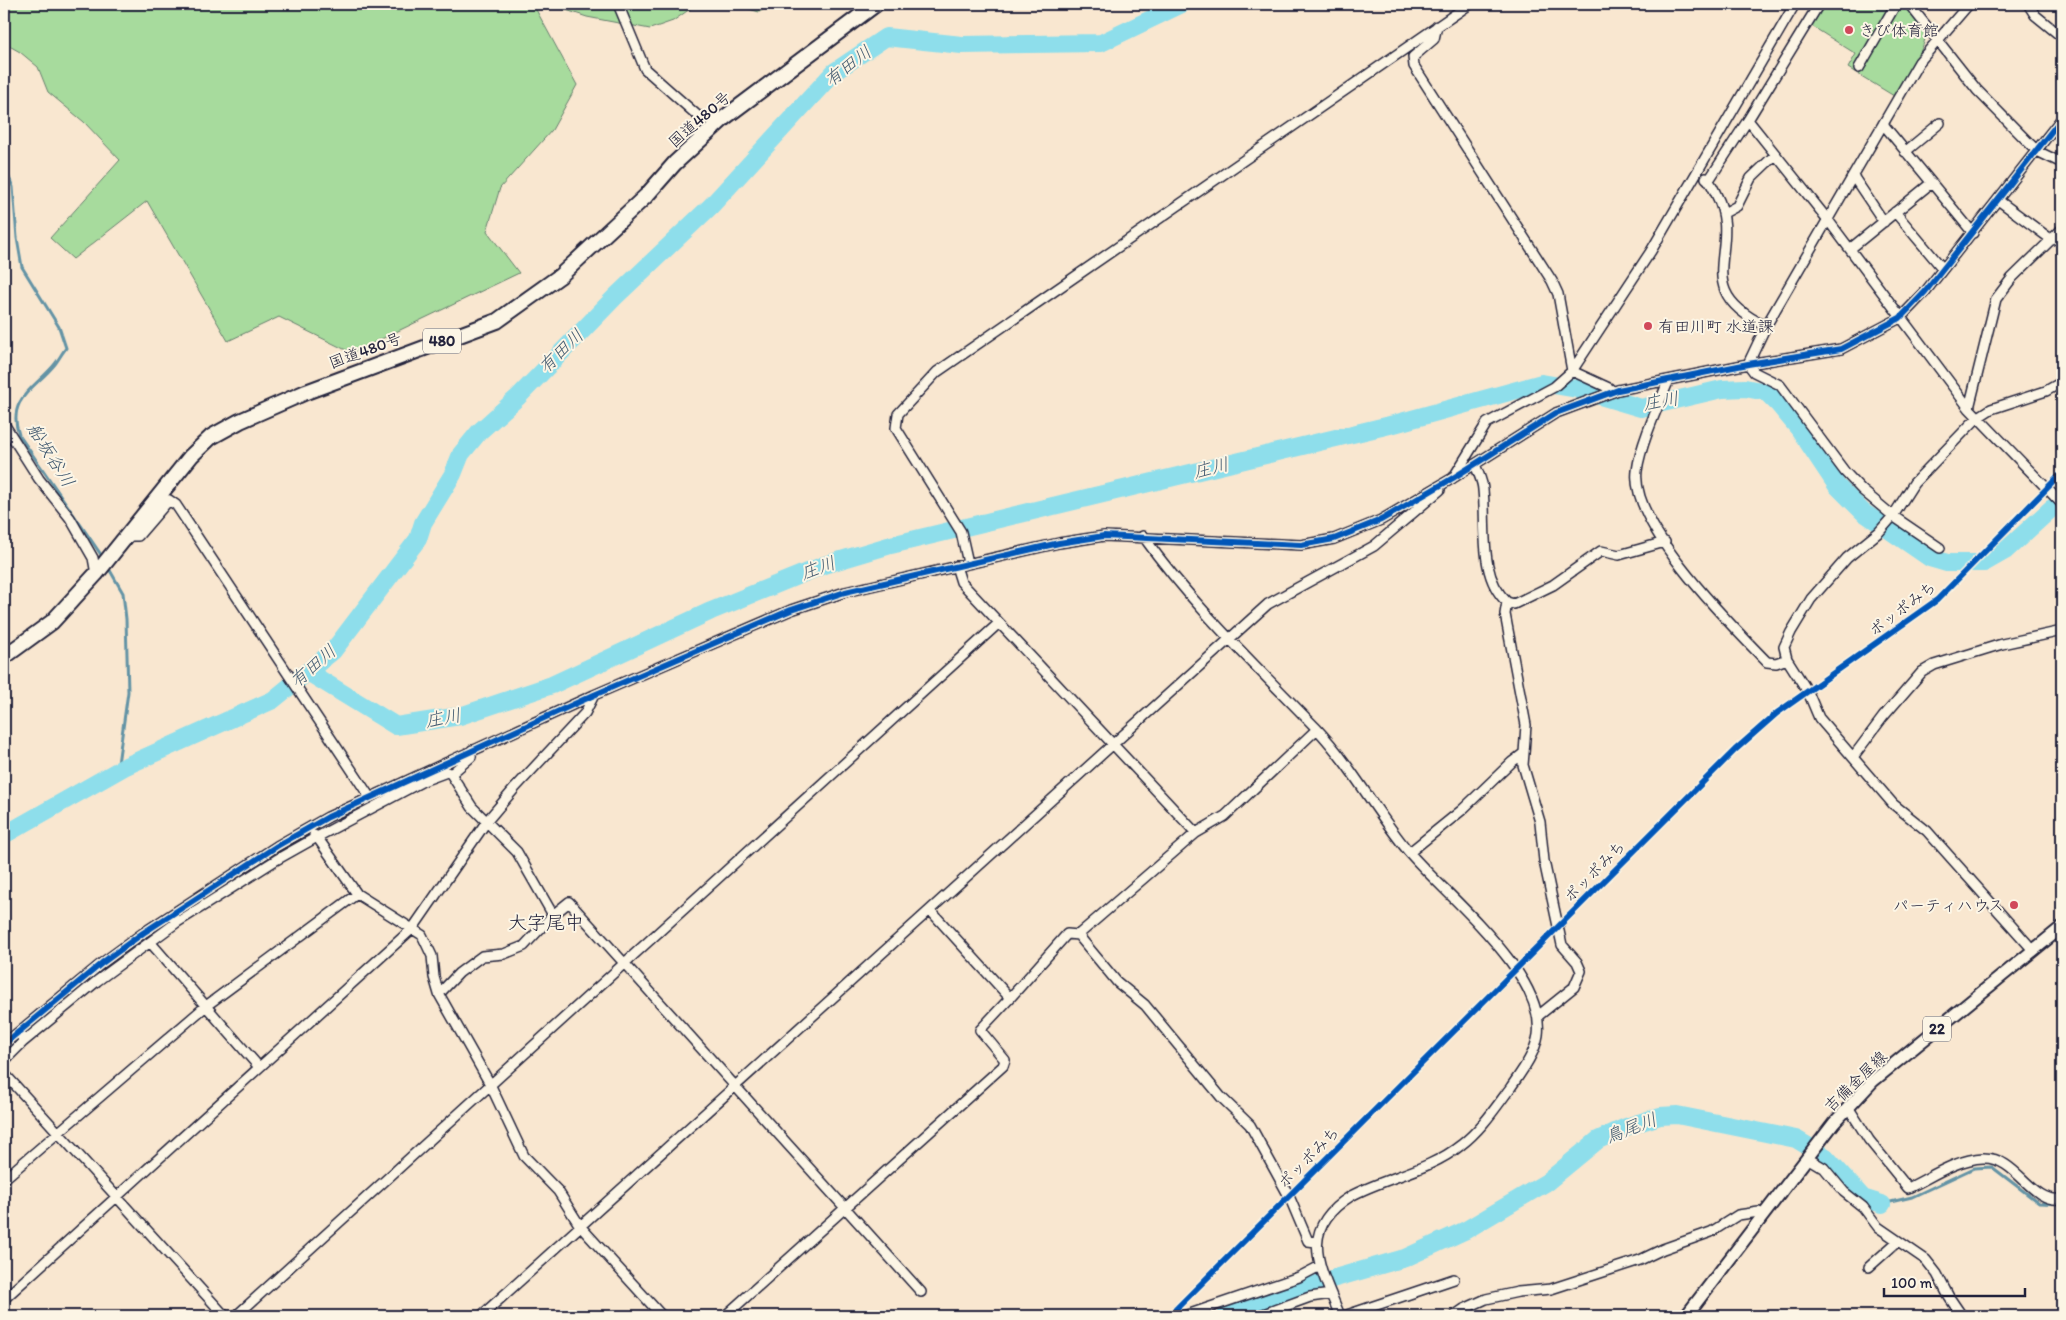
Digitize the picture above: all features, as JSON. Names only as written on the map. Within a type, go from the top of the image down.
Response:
[{"type":"highway","name":"国道480号","points":[[4,657],[52,622],[96,574],[191,456],[218,433],[240,421],[336,379],[497,321],[560,276],[646,196],[676,163],[724,118],[876,4]]},
{"type":"main road","name":"吉備金屋線","points":[[1690,1315],[1808,1157],[1848,1107],[1873,1081],[2062,927]]},
{"type":"street","points":[[618,4],[645,69],[698,116],[724,118]]},
{"type":"street","points":[[968,563],[961,532],[896,428],[898,414],[945,367],[1470,4]]},
{"type":"street","points":[[481,1316],[1268,604],[1374,546],[1453,478],[1488,423],[1554,387],[1572,371],[1651,251],[1795,4]]},
{"type":"street","points":[[1709,180],[1819,4]]},
{"type":"street","points":[[1858,68],[1896,4]]},
{"type":"street","points":[[1909,4],[1977,90],[2038,150],[2062,163]]},
{"type":"street","points":[[1748,364],[1766,326],[1919,62],[1936,40],[1970,4]]},
{"type":"street","points":[[2028,4],[2036,15],[2062,37]]},
{"type":"street","points":[[1437,26],[1434,39],[1413,58],[1414,66],[1552,281],[1558,294],[1572,371]]},
{"type":"street","points":[[4,1044],[102,963],[172,913],[277,846],[367,793],[472,750],[791,610],[845,592],[1059,543],[1104,536],[1143,536],[1301,545],[1334,539],[1381,520],[1453,478],[1556,413],[1612,392],[1748,364],[1841,349],[1900,318],[1944,269],[2062,118]]},
{"type":"street","points":[[1748,120],[1828,220],[1977,418],[2058,492],[2062,504]]},
{"type":"street","points":[[1905,152],[1940,123]]},
{"type":"street","points":[[1883,124],[1930,184],[1972,233]]},
{"type":"street","points":[[1724,213],[1737,206],[1751,178],[1775,155]]},
{"type":"street","points":[[1698,173],[1709,180],[1724,213],[1722,275],[1725,293],[1743,315],[1766,326]]},
{"type":"street","points":[[1853,176],[1884,222]]},
{"type":"street","points":[[1850,249],[1930,184]]},
{"type":"street","points":[[1998,200],[2052,240]]},
{"type":"street","points":[[1896,212],[1944,269]]},
{"type":"street","points":[[1969,408],[1996,300],[2012,278],[2062,229]]},
{"type":"street","points":[[1748,364],[1754,372],[1780,385],[1845,472],[1892,516],[1940,548]]},
{"type":"street","points":[[1572,371],[1609,388],[1612,392]]},
{"type":"street","points":[[1668,382],[1637,471],[1637,491],[1644,512],[1691,580],[1767,662],[1776,663],[1787,659]]},
{"type":"street","points":[[2033,950],[1927,831],[1893,804],[1819,718],[1808,692],[1787,659],[1784,647],[1790,632],[1812,599],[1847,558],[1879,532],[1914,483],[1977,418],[1991,408],[2046,391],[2062,382]]},
{"type":"street","points":[[4,424],[39,479],[70,518],[93,558],[96,574]]},
{"type":"street","points":[[1475,464],[1483,488],[1488,565],[1496,589],[1508,602],[1514,604],[1554,585],[1601,551],[1619,555],[1665,542]]},
{"type":"street","points":[[127,536],[138,536],[169,500],[176,505],[367,793]]},
{"type":"street","points":[[1365,526],[1375,526],[1381,532],[1380,540],[1374,546]]},
{"type":"street","points":[[1143,536],[1160,561],[1229,638],[1316,729],[1360,780],[1410,852],[1490,937],[1530,992],[1538,1016],[1536,1044],[1528,1061],[1504,1097],[1470,1138],[1432,1163],[1359,1192],[1342,1202],[1326,1218],[1316,1242],[1317,1258],[1340,1316]]},
{"type":"street","points":[[956,566],[961,582],[1196,833]]},
{"type":"street","points":[[1508,602],[1505,614],[1526,725],[1523,765],[1540,822],[1544,861],[1562,945],[1577,962],[1582,971],[1574,986],[1538,1016]]},
{"type":"street","points":[[236,1316],[999,623]]},
{"type":"street","points":[[1853,757],[1882,717],[1922,672],[1934,665],[2002,644],[2062,631]]},
{"type":"street","points":[[4,1299],[413,928],[487,821],[585,713],[594,695]]},
{"type":"street","points":[[1078,935],[1196,833],[1225,816],[1316,729]]},
{"type":"street","points":[[452,774],[472,757],[472,750]]},
{"type":"street","points":[[1410,852],[1462,810],[1524,753]]},
{"type":"street","points":[[4,1061],[22,1042],[176,923],[276,860],[317,837],[423,781],[447,772],[452,774],[472,807],[517,852],[553,915]]},
{"type":"street","points":[[277,846],[284,849],[315,835],[357,894],[422,935],[432,956],[434,977],[439,994],[490,1084],[524,1156],[558,1191],[580,1226],[662,1316]]},
{"type":"street","points":[[4,1179],[206,1006],[357,894]]},
{"type":"street","points":[[439,994],[459,973],[482,956],[504,954],[524,946],[553,915],[569,902],[921,1292]]},
{"type":"street","points":[[930,910],[1010,998]]},
{"type":"street","points":[[172,913],[176,923]]},
{"type":"street","points":[[725,1316],[1003,1066],[1005,1060],[980,1030],[1067,934],[1078,935],[1117,982],[1145,1005],[1222,1097],[1250,1125],[1289,1196],[1308,1241],[1316,1242]]},
{"type":"street","points":[[150,942],[259,1067]]},
{"type":"street","points":[[21,1029],[22,1042]]},
{"type":"street","points":[[4,1074],[225,1316]]},
{"type":"street","points":[[1848,1107],[1869,1140],[1908,1188],[1966,1161],[1985,1158],[1995,1160],[2012,1168],[2045,1197],[2062,1199]]},
{"type":"street","points":[[1808,1157],[1821,1165],[1844,1192],[1863,1207],[1874,1223],[1897,1242],[1919,1254],[1933,1267],[1948,1298],[1962,1316]]},
{"type":"street","points":[[1454,1316],[1486,1299],[1518,1292],[1551,1289],[1640,1260],[1663,1249],[1711,1232],[1738,1215],[1759,1212],[1764,1215]]},
{"type":"street","points":[[1869,1267],[1897,1242]]},
{"type":"street","points":[[1184,1316],[1321,1269]]},
{"type":"street","points":[[1344,1316],[1454,1279]]},
{"type":"street","points":[[1258,1316],[1310,1297],[1330,1292]]},
{"type":"green space","points":[[4,4],[533,4],[577,85],[552,130],[500,188],[487,231],[519,273],[352,353],[279,317],[228,341],[147,201],[73,259],[50,238],[120,160],[84,122],[48,92],[38,67],[20,52],[4,43]]},
{"type":"green space","points":[[548,4],[697,4],[673,21],[650,29],[587,17]]},
{"type":"green space","points":[[733,4],[774,4],[759,12]]},
{"type":"green space","points":[[1822,4],[1904,4],[1919,22],[1924,29],[1925,39],[1913,65],[1894,96],[1848,68],[1856,54],[1810,25]]},
{"type":"waterway","name":"有田川","points":[[4,835],[126,766],[273,700],[333,651],[418,539],[423,523],[453,474],[461,454],[479,432],[518,397],[615,297],[711,206],[834,72],[886,37],[962,45],[1101,43],[1182,4]]},
{"type":"waterway","name":"船坂谷川","points":[[4,166],[13,187],[17,238],[22,267],[59,327],[66,348],[55,364],[32,387],[20,403],[16,412],[19,435],[104,559]]},
{"type":"waterway","name":"庄川","points":[[308,672],[396,726],[460,716],[552,685],[711,611],[824,565],[891,545],[1394,424],[1542,383],[1577,389],[1641,408],[1722,389],[1745,388],[1766,392],[1799,429],[1837,486],[1863,512],[1930,558],[1947,563],[1984,563],[2005,551],[2052,508],[2062,504]]},
{"type":"waterway","name":"船坂谷川","points":[[108,567],[123,593],[126,619],[128,692],[117,771]]},
{"type":"waterway","name":"鳥尾川","points":[[1226,1316],[1335,1278],[1405,1258],[1466,1230],[1547,1182],[1598,1140],[1626,1127],[1660,1116],[1677,1115],[1796,1139],[1826,1157],[1863,1198],[1882,1204]]},
{"type":"waterway","name":"鳥尾川","points":[[1882,1204],[1912,1197],[1974,1168],[1992,1167],[2039,1203],[2062,1204]]},
{"type":"cycle path","points":[[4,1044],[102,963],[143,933],[277,846],[328,817],[594,695],[791,610],[845,592],[1059,543],[1104,536],[1301,545],[1334,539],[1381,520],[1453,478],[1556,413],[1618,390],[1748,364],[1841,349],[1900,318],[1925,292],[2062,118]]},
{"type":"cycle path","name":"ポッポみち","points":[[1169,1316],[1735,750],[1777,713],[1937,600],[2062,473]]},
{"type":"place","name":"きび体育館","points":[[1849,30]]},
{"type":"place","name":"有田川町 水道課","points":[[1648,326]]},
{"type":"place","name":"パーティハウス","points":[[2014,905]]},
{"type":"district","name":"大字尾中","points":[[546,922]]}]
